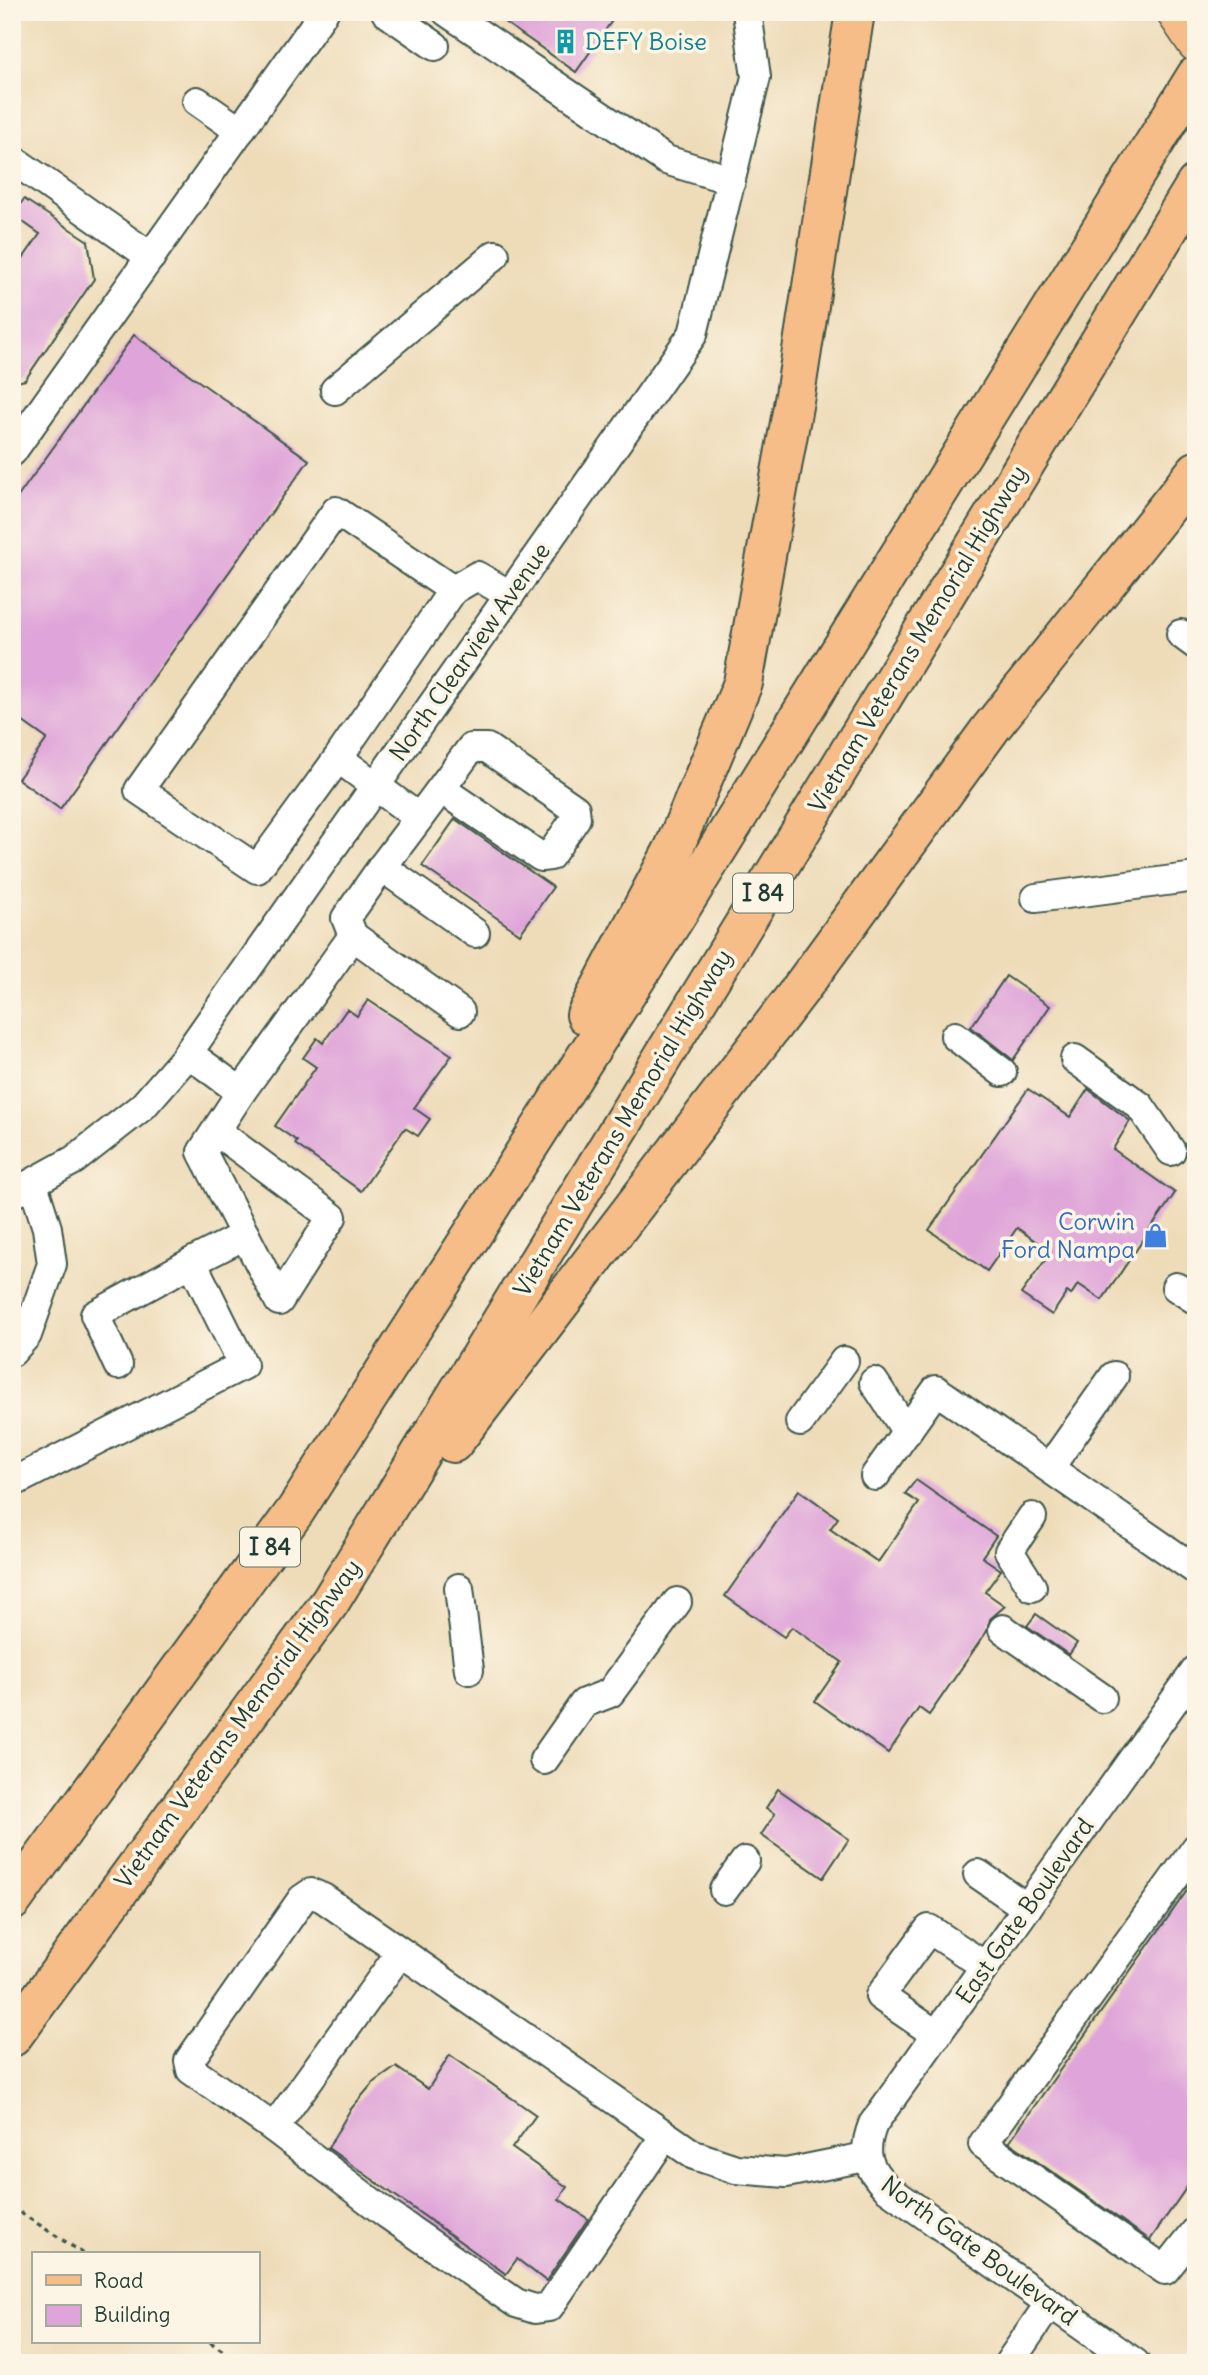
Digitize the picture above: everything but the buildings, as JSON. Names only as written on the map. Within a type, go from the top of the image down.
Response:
[{"type":"highway","points":[[509,1180],[575,1036],[674,848],[743,683],[795,395],[855,12]]},
{"type":"highway","name":"I 84","points":[[12,1901],[296,1510],[509,1180],[1191,85]]},
{"type":"highway","name":"Vietnam Veterans Memorial Highway","points":[[12,2037],[330,1602],[1196,184]]},
{"type":"highway","points":[[330,1602],[799,991],[991,727],[1196,471]]},
{"type":"main road","points":[[1175,12],[1196,43]]},
{"type":"street","points":[[12,452],[324,12]]},
{"type":"street","points":[[386,12],[435,46]]},
{"type":"street","points":[[447,12],[666,160],[731,180]]},
{"type":"street","name":"North Clearview Avenue","points":[[23,1189],[74,1160],[143,1106],[188,1054],[694,334],[755,77],[747,12]]},
{"type":"street","points":[[197,100],[240,131]]},
{"type":"street","points":[[12,159],[151,257]]},
{"type":"street","points":[[335,390],[495,255]]},
{"type":"street","points":[[453,590],[336,511],[139,790],[257,869],[338,758],[453,590],[477,576],[510,595]]},
{"type":"street","points":[[441,789],[541,857],[550,856],[576,818],[575,809],[487,748],[471,748],[346,918],[353,936],[460,1012]]},
{"type":"street","points":[[338,758],[419,818]]},
{"type":"street","points":[[382,867],[475,933]]},
{"type":"street","points":[[1036,898],[1196,877]]},
{"type":"street","points":[[216,1131],[332,1217],[279,1301],[202,1152],[242,1091],[353,936]]},
{"type":"street","points":[[954,1036],[1002,1072]]},
{"type":"street","points":[[188,1054],[242,1091]]},
{"type":"street","points":[[1075,1059],[1140,1106],[1171,1151]]},
{"type":"street","points":[[12,1352],[27,1335],[52,1264],[47,1228],[23,1189]]},
{"type":"street","points":[[118,1365],[95,1315],[245,1236]]},
{"type":"street","points":[[12,1483],[243,1365],[192,1262]]},
{"type":"street","points":[[800,1422],[844,1361]]},
{"type":"street","points":[[1050,1467],[1114,1376]]},
{"type":"street","points":[[874,1382],[907,1432]]},
{"type":"street","points":[[875,1476],[936,1390],[1196,1570]]},
{"type":"street","points":[[1032,1517],[1009,1551],[1032,1587]]},
{"type":"street","points":[[459,1588],[469,1670]]},
{"type":"street","points":[[544,1759],[584,1703],[610,1693],[677,1602]]},
{"type":"street","points":[[1003,1629],[1102,1698]]},
{"type":"street","name":"East Gate Boulevard","points":[[865,2157],[866,2142],[873,2124],[1196,1670]]},
{"type":"street","points":[[1196,1848],[983,2144],[1165,2270],[1196,2231]]},
{"type":"street","points":[[724,1890],[745,1861]]},
{"type":"street","points":[[978,1874],[1027,1908]]},
{"type":"street","points":[[664,2137],[549,2307],[535,2309],[516,2303],[387,2214],[274,2127],[191,2070],[189,2061],[302,1899],[311,1893],[323,1898],[664,2137],[694,2155],[736,2169],[786,2173],[865,2157]]},
{"type":"street","points":[[937,2035],[880,1996],[929,1929],[985,1966]]},
{"type":"street","points":[[274,2127],[400,1953]]},
{"type":"street","name":"North Gate Boulevard","points":[[865,2157],[872,2173],[887,2188],[1135,2363]]},
{"type":"street","points":[[1019,2359],[1050,2303]]},
{"type":"path","points":[[12,2207],[81,2252]]},
{"type":"path","points":[[213,2344],[241,2363]]},
{"type":"place","name":"DEFY Boise","points":[[565,42]]},
{"type":"place","name":"Corwin Ford Nampa","points":[[1155,1236]]}]
